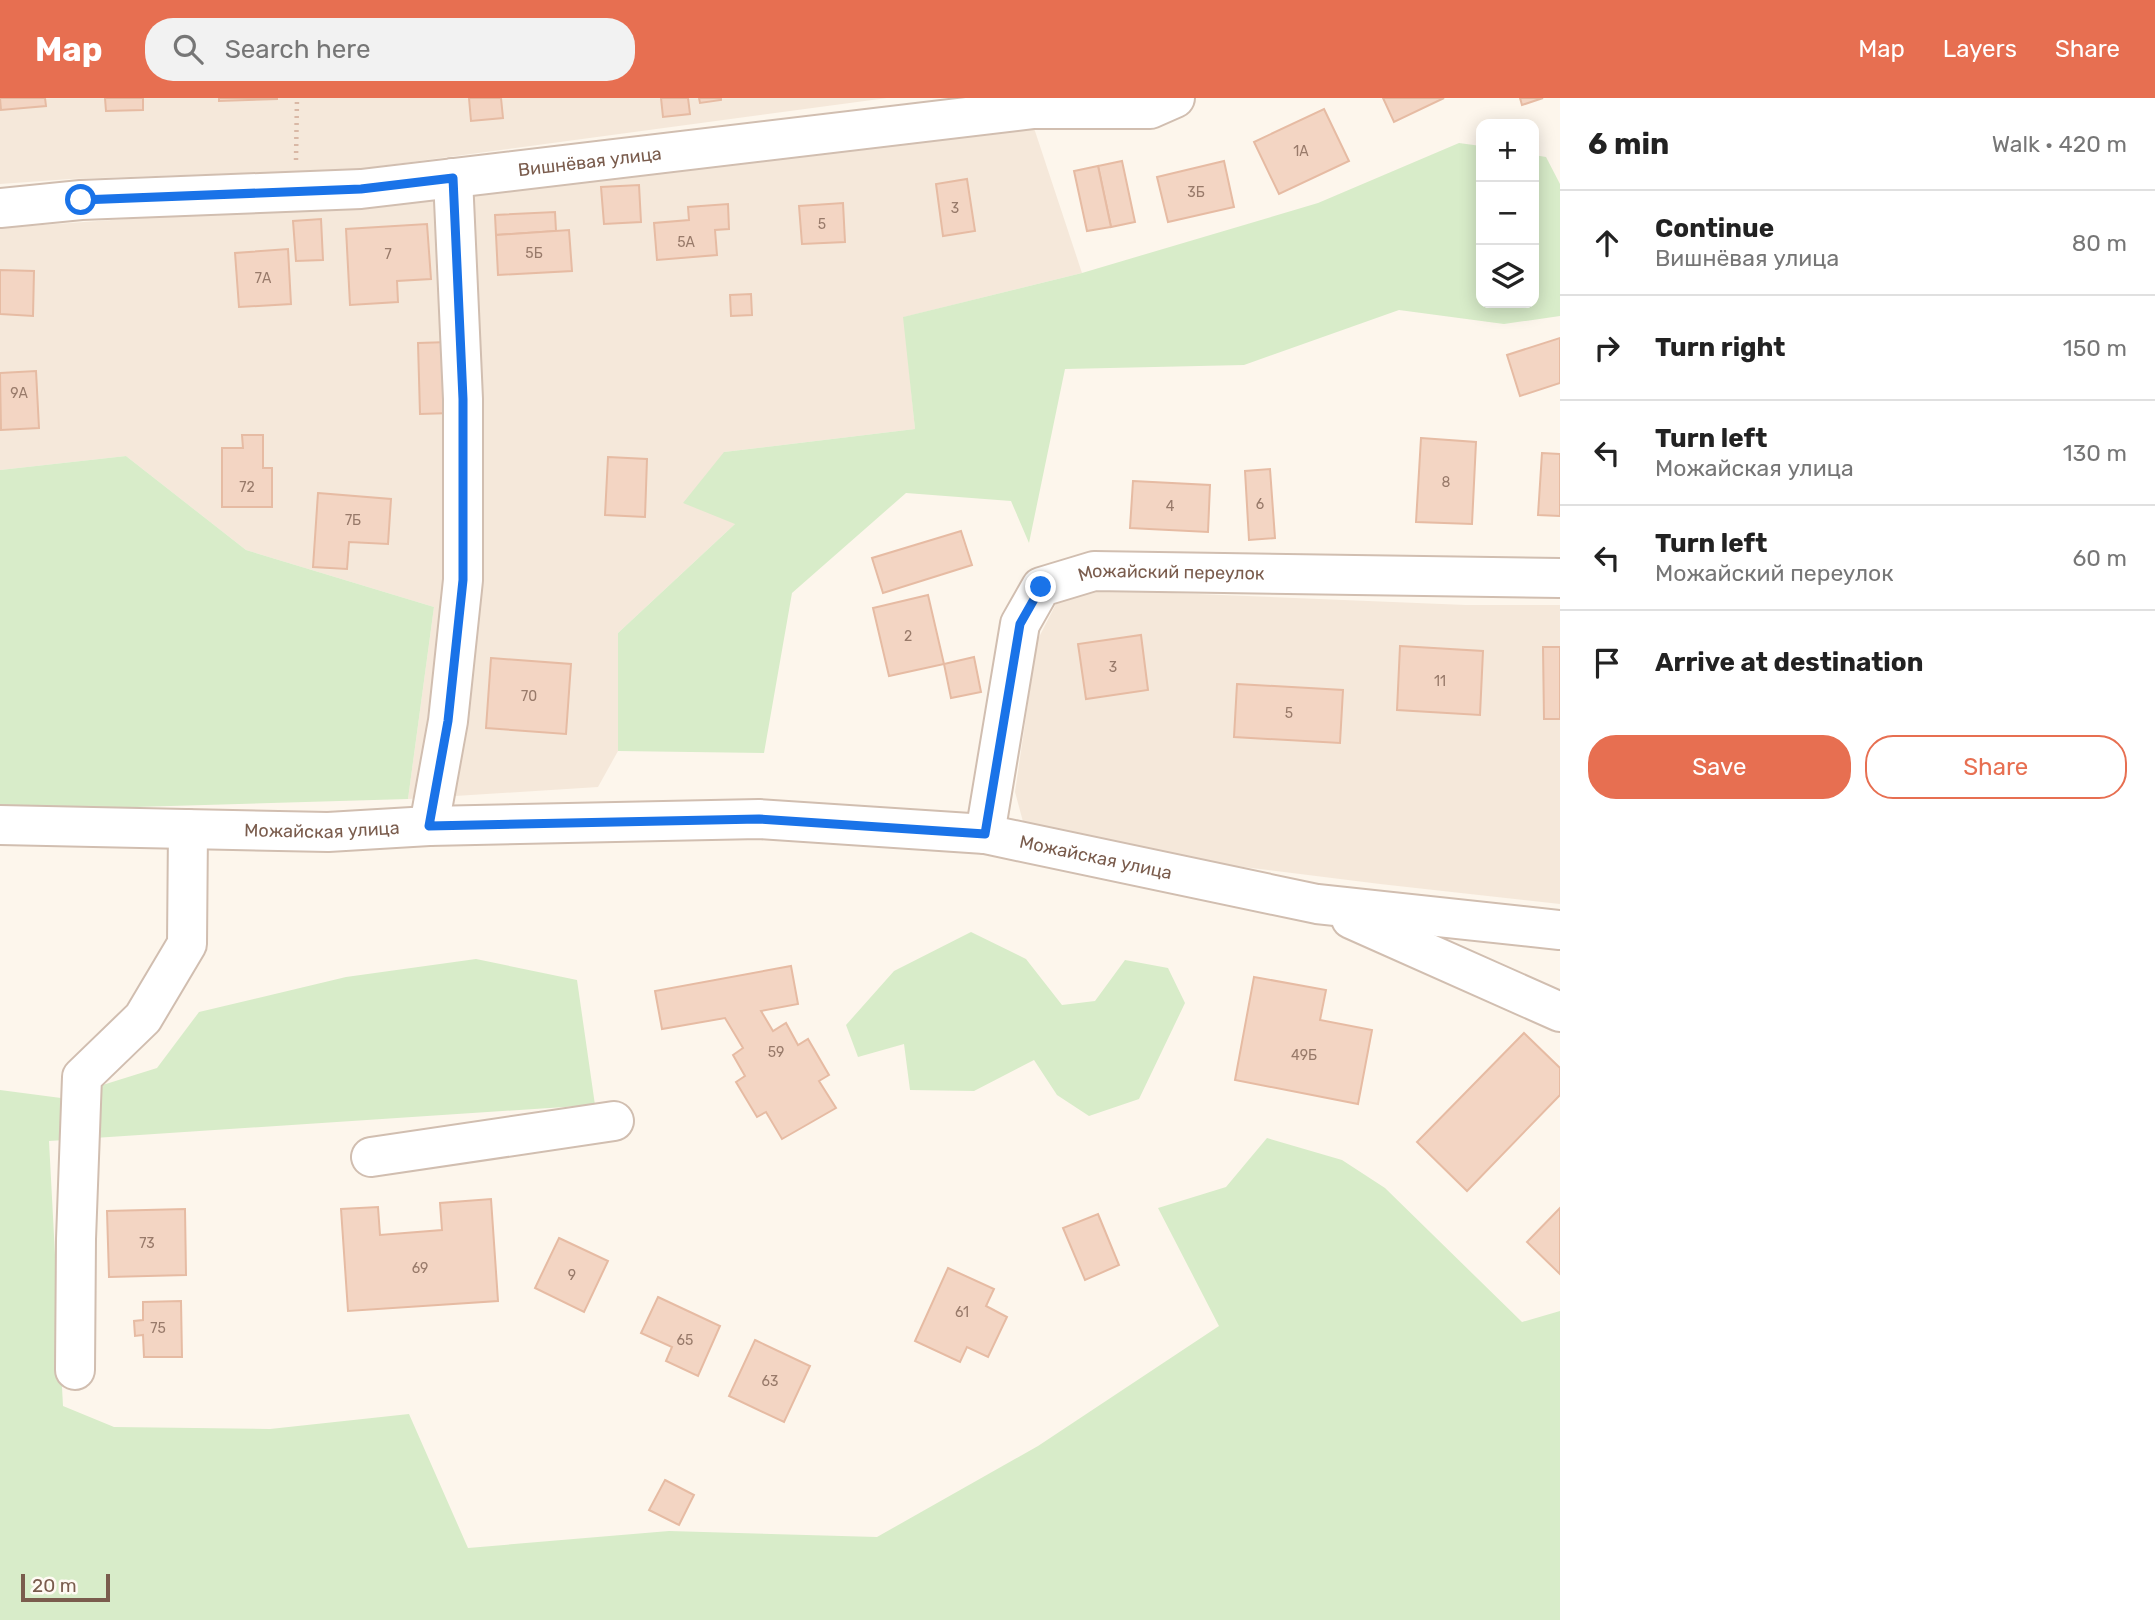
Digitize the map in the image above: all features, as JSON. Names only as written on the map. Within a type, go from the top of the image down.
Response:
[{"type":"street","name":"Вишнёвая улица","points":[[0,208],[81,200],[361,189],[1034,109],[1150,108],[1175,98]]},
{"type":"street","points":[[429,826],[448,721],[463,580],[463,399],[453,178]]},
{"type":"street","name":"Можайский переулок","points":[[985,834],[1020,624],[1041,587],[1094,571],[1560,578]]},
{"type":"street","name":"Можайская улица","points":[[0,825],[328,832],[429,826],[759,819],[985,834],[1317,904],[1560,930]]},
{"type":"street","points":[[75,1370],[76,1239],[82,1077],[143,1018],[187,944],[188,829]]},
{"type":"street","points":[[1317,904],[1560,1012]]},
{"type":"street","points":[[371,1157],[614,1121]]},
{"type":"path","points":[[295,191],[297,98]]},
{"type":"shaded area","points":[[0,98],[887,98],[359,169],[0,184]]},
{"type":"shaded area","points":[[1034,128],[1082,273],[904,317],[915,429],[724,452],[735,524],[618,633],[618,751],[598,787],[408,799],[434,607],[246,550],[126,456],[0,470],[0,228],[491,193]]},
{"type":"shaded area","points":[[1097,590],[1466,605],[1560,605],[1560,904],[1203,862],[1025,829],[1015,792],[1037,641],[1059,598]]},
{"type":"green space","points":[[1459,143],[1476,145],[1476,308],[1539,308],[1539,156],[1546,157],[1560,184],[1560,316],[1504,324],[1399,310],[1244,365],[1065,369],[1029,543],[1011,501],[906,493],[792,593],[764,753],[618,751],[618,633],[735,524],[683,503],[724,452],[915,429],[903,317],[1082,273],[1318,203]]},
{"type":"green space","points":[[126,456],[246,550],[434,607],[408,799],[0,811],[0,470]]},
{"type":"green space","points":[[971,932],[1026,959],[1062,1005],[1095,1001],[1125,960],[1168,968],[1185,1003],[1139,1099],[1089,1116],[1057,1095],[1034,1060],[974,1091],[910,1090],[904,1044],[858,1057],[846,1025],[894,971]]},
{"type":"green space","points":[[476,959],[577,980],[595,1105],[49,1141],[63,1406],[114,1427],[270,1429],[409,1414],[468,1548],[669,1531],[877,1537],[1038,1446],[1219,1326],[1158,1208],[1226,1187],[1267,1138],[1342,1160],[1385,1188],[1522,1322],[1560,1311],[1560,1620],[0,1620],[0,1090],[61,1098],[157,1068],[199,1012],[346,977]]},
{"type":"building","points":[[0,98],[45,98],[46,106],[1,110]]},
{"type":"building","points":[[105,98],[143,98],[143,110],[106,111]]},
{"type":"building","points":[[219,98],[277,98],[277,99],[219,101]]},
{"type":"building","points":[[469,98],[501,98],[503,118],[471,121]]},
{"type":"building","points":[[661,98],[688,98],[690,114],[663,117]]},
{"type":"building","points":[[699,98],[721,98],[721,100],[700,103]]},
{"type":"building","points":[[1383,98],[1444,98],[1394,122]]},
{"type":"building","points":[[1520,98],[1543,98],[1522,105]]},
{"type":"building","points":[[1324,109],[1349,161],[1279,194],[1254,142]]},
{"type":"building","points":[[1122,161],[1135,222],[1111,227],[1098,166]]},
{"type":"building","points":[[1224,161],[1234,207],[1168,222],[1157,177]]},
{"type":"building","points":[[1098,166],[1111,227],[1087,231],[1074,171]]},
{"type":"building","points":[[967,179],[975,231],[943,236],[936,184]]},
{"type":"building","points":[[639,185],[641,222],[604,224],[601,187]]},
{"type":"building","points":[[843,203],[845,242],[802,244],[799,206]]},
{"type":"building","points":[[728,204],[729,229],[715,230],[717,255],[657,260],[654,223],[689,220],[688,207]]},
{"type":"building","points":[[555,212],[556,231],[496,235],[495,215]]},
{"type":"building","points":[[321,219],[323,260],[296,261],[293,221]]},
{"type":"building","points":[[427,224],[431,279],[397,281],[398,302],[350,305],[346,229]]},
{"type":"building","points":[[569,230],[572,271],[498,275],[496,235]]},
{"type":"building","points":[[288,249],[291,304],[239,307],[235,253]]},
{"type":"building","points":[[0,270],[34,271],[33,316],[0,314]]},
{"type":"building","points":[[751,294],[752,315],[731,316],[730,295]]},
{"type":"building","points":[[1560,338],[1560,383],[1520,396],[1507,355]]},
{"type":"building","points":[[449,342],[452,413],[420,414],[418,343]]},
{"type":"building","points":[[36,371],[39,428],[1,430],[0,373]]},
{"type":"building","points":[[242,435],[263,435],[263,468],[272,468],[272,507],[222,507],[222,448],[243,448]]},
{"type":"building","points":[[1421,438],[1476,442],[1472,524],[1416,522]]},
{"type":"building","points":[[1542,453],[1560,454],[1560,516],[1538,515]]},
{"type":"building","points":[[608,457],[647,459],[645,517],[605,515]]},
{"type":"building","points":[[1270,469],[1275,538],[1249,540],[1245,471]]},
{"type":"building","points":[[1133,481],[1210,485],[1208,532],[1130,528]]},
{"type":"building","points":[[318,493],[391,499],[388,544],[349,542],[347,569],[313,567]]},
{"type":"building","points":[[961,531],[972,565],[883,593],[872,558]]},
{"type":"building","points":[[928,595],[944,664],[889,676],[873,608]]},
{"type":"building","points":[[1141,635],[1148,690],[1086,699],[1078,644]]},
{"type":"building","points":[[1400,646],[1483,651],[1480,715],[1397,710]]},
{"type":"building","points":[[1543,647],[1560,647],[1560,719],[1544,719]]},
{"type":"building","points":[[974,657],[981,692],[951,698],[944,664]]},
{"type":"building","points":[[491,658],[571,664],[566,734],[486,728]]},
{"type":"building","points":[[1237,684],[1343,690],[1340,743],[1234,737]]},
{"type":"building","points":[[791,966],[798,1004],[761,1011],[773,1031],[786,1023],[798,1045],[808,1039],[829,1075],[819,1081],[836,1108],[782,1139],[766,1112],[757,1117],[736,1082],[745,1076],[733,1055],[743,1048],[725,1018],[662,1029],[655,991]]},
{"type":"building","points":[[1254,977],[1326,990],[1320,1020],[1372,1030],[1358,1104],[1235,1080]]},
{"type":"building","points":[[1524,1033],[1560,1068],[1560,1095],[1467,1191],[1417,1142]]},
{"type":"building","points":[[491,1199],[498,1301],[348,1311],[341,1209],[378,1207],[380,1235],[442,1230],[440,1203]]},
{"type":"building","points":[[1560,1208],[1560,1274],[1527,1242]]},
{"type":"building","points":[[185,1209],[186,1275],[109,1277],[107,1211]]},
{"type":"building","points":[[1098,1214],[1119,1265],[1085,1280],[1063,1228]]},
{"type":"building","points":[[559,1238],[608,1261],[584,1312],[535,1288]]},
{"type":"building","points":[[948,1268],[994,1289],[986,1306],[1007,1317],[988,1357],[967,1347],[960,1362],[915,1341]]},
{"type":"building","points":[[658,1297],[720,1326],[698,1376],[666,1361],[672,1347],[641,1333]]},
{"type":"building","points":[[181,1301],[182,1357],[144,1357],[143,1335],[135,1336],[134,1321],[143,1320],[143,1302]]},
{"type":"building","points":[[755,1340],[810,1366],[784,1422],[729,1396]]},
{"type":"building","points":[[665,1480],[694,1495],[679,1525],[649,1510]]},
{"type":"route","points":[[81,200],[361,189],[453,178],[463,399],[463,580],[448,721],[429,826],[759,819],[985,834],[1020,624],[1041,587]]}]
